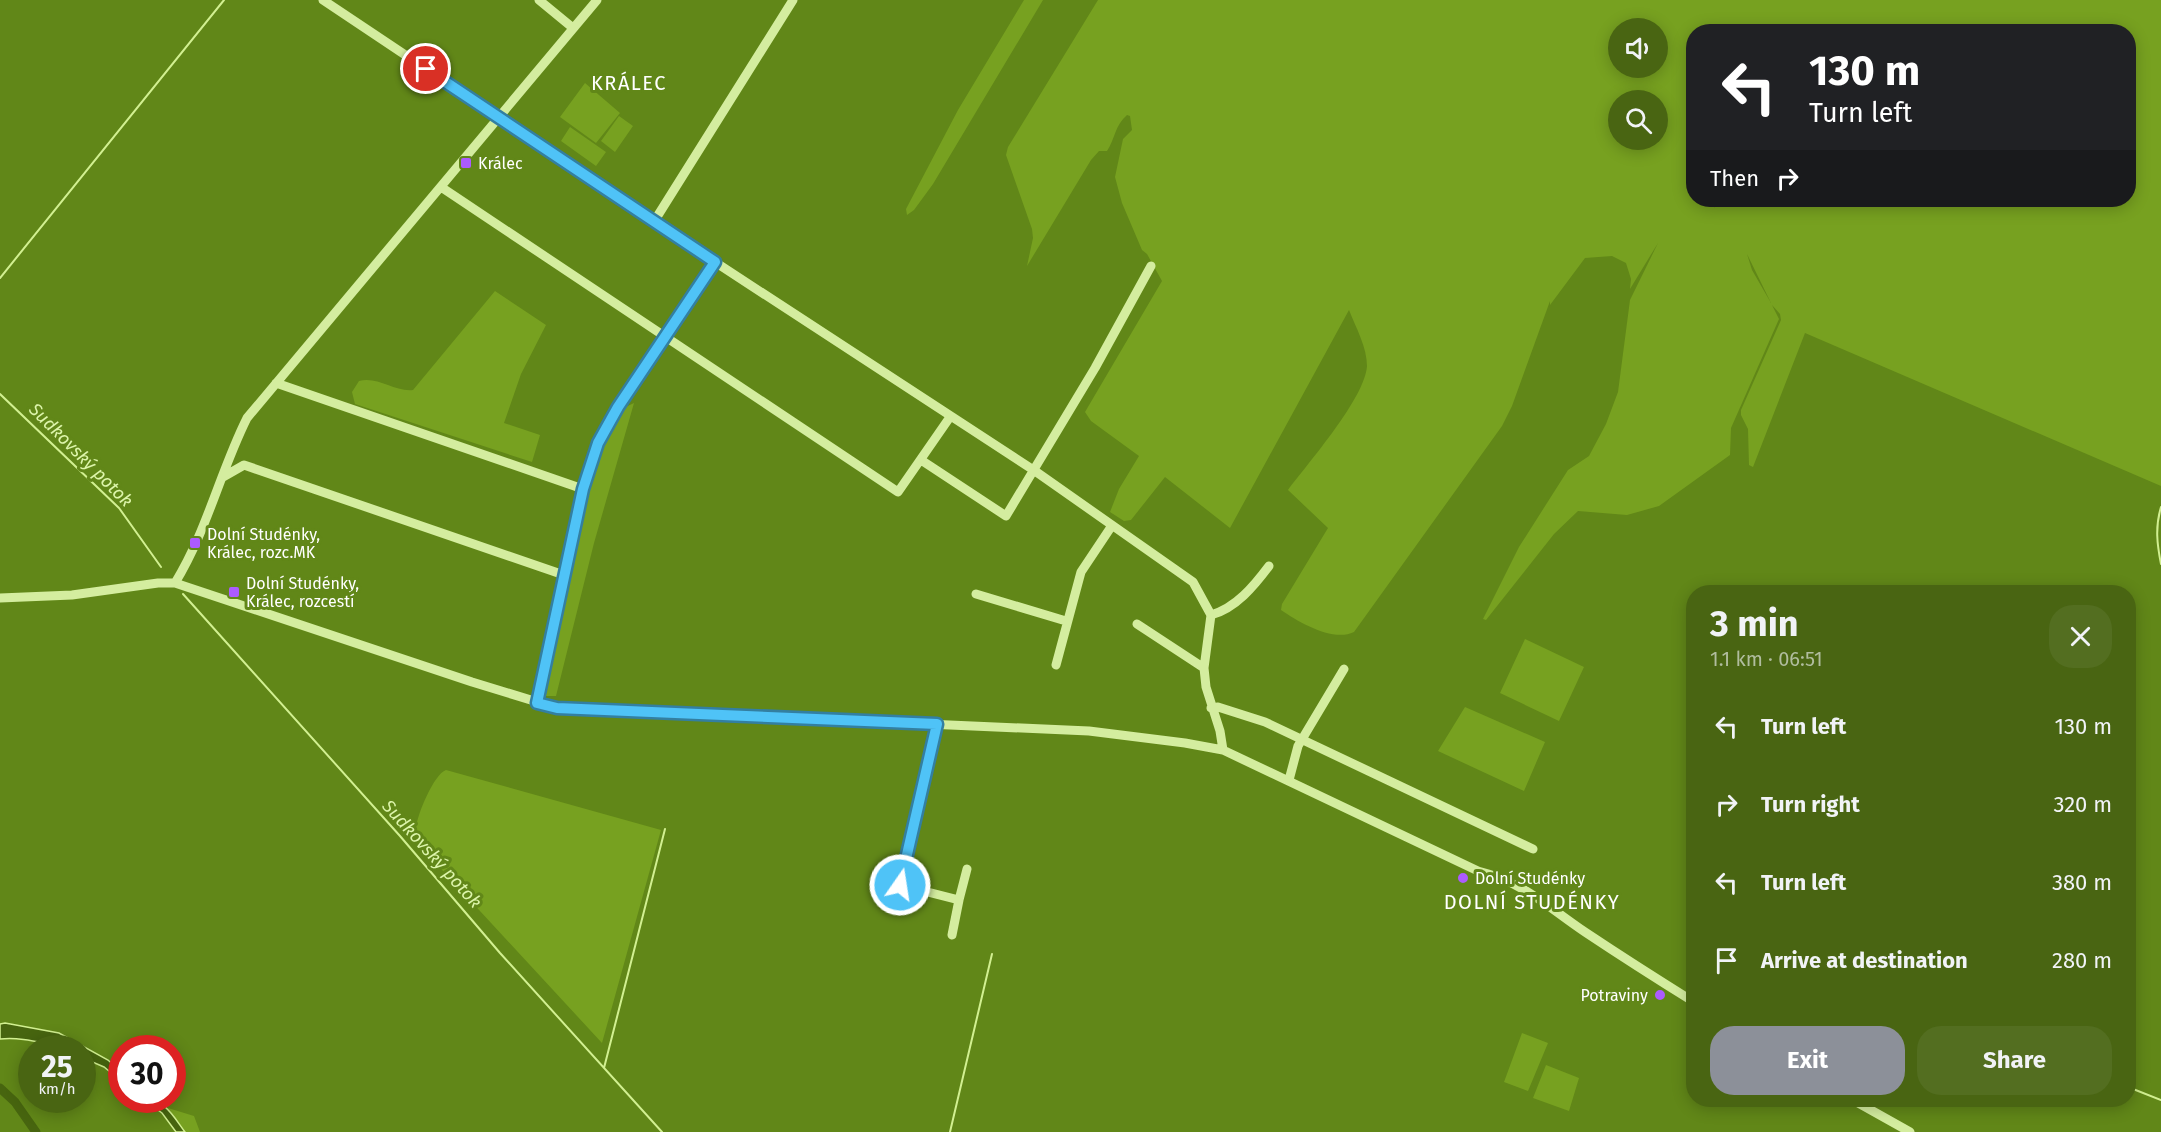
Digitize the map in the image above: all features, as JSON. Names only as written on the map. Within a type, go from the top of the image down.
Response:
[{"type":"street","points":[[323,0],[715,262],[1035,471],[1112,527],[1154,552],[1193,582],[1202,593],[1211,615],[1204,668],[1211,708],[1220,731],[1223,750]]},
{"type":"street","points":[[539,0],[573,28]]},
{"type":"street","points":[[175,583],[195,549],[247,418],[597,0]]},
{"type":"street","points":[[655,220],[793,0]]},
{"type":"street","points":[[441,187],[898,492],[950,417]]},
{"type":"street","points":[[537,703],[583,489],[598,443],[715,262]]},
{"type":"street","points":[[921,460],[1006,516],[1035,471],[1151,266]]},
{"type":"street","points":[[276,383],[583,489]]},
{"type":"street","points":[[223,477],[244,465],[564,575]]},
{"type":"street","points":[[1056,664],[1081,572],[1112,527]]},
{"type":"street","points":[[1211,615],[1224,611],[1236,601],[1256,584],[1269,566]]},
{"type":"street","points":[[0,598],[72,595],[158,583],[175,583],[557,708],[1089,731],[1185,742],[1223,750],[1478,871],[1501,876],[1523,887],[1591,936],[1686,997]]},
{"type":"street","points":[[976,594],[1066,621]]},
{"type":"street","points":[[1137,624],[1204,668]]},
{"type":"street","points":[[1289,780],[1302,739],[1344,669]]},
{"type":"street","points":[[1211,708],[1218,706],[1265,722],[1533,849]]},
{"type":"street","points":[[937,724],[900,885],[959,900]]},
{"type":"street","points":[[952,935],[967,869]]},
{"type":"street","points":[[1865,1107],[1910,1132]]},
{"type":"shaded area","points":[[1024,0],[1043,0],[933,184],[914,210],[907,215],[906,209],[958,110]]},
{"type":"shaded area","points":[[1098,0],[2161,0],[2161,486],[1805,333],[1753,467],[1749,465],[1748,429],[1741,410],[1781,320],[1780,314],[1772,305],[1779,319],[1731,428],[1730,455],[1659,506],[1627,515],[1578,511],[1554,534],[1486,620],[1483,619],[1519,547],[1568,470],[1589,456],[1606,424],[1618,392],[1630,300],[1658,243],[1630,289],[1631,279],[1626,263],[1612,256],[1585,258],[1550,305],[1550,301],[1512,406],[1502,426],[1354,632],[1336,635],[1327,633],[1281,610],[1282,604],[1328,528],[1288,490],[1335,430],[1357,395],[1364,379],[1367,366],[1365,352],[1349,310],[1230,528],[1165,477],[1131,520],[1124,521],[1110,512],[1119,489],[1139,456],[1091,421],[1085,412],[1162,281],[1147,254],[1142,250],[1122,203],[1115,177],[1123,139],[1132,130],[1130,116],[1127,115],[1120,123],[1107,151],[1099,151],[1091,160],[1027,266],[1033,238],[1032,229],[1006,155],[1008,147]],"holes":[[[1747,254],[1771,303],[1752,270]]]},
{"type":"shaded area","points":[[585,83],[620,113],[596,143],[560,117]]},
{"type":"shaded area","points":[[619,116],[633,126],[615,152],[601,141]]},
{"type":"shaded area","points":[[570,127],[606,152],[596,166],[561,141]]},
{"type":"shaded area","points":[[495,291],[546,325],[521,374],[504,423],[540,435],[532,462],[355,404],[352,392],[359,381],[373,381],[399,389],[413,390]]},
{"type":"shaded area","points":[[634,403],[594,543],[556,696],[544,696],[572,545],[595,462],[608,430],[622,409]]},
{"type":"shaded area","points":[[1525,639],[1584,667],[1559,721],[1500,693]]},
{"type":"shaded area","points":[[1465,707],[1545,742],[1524,791],[1438,751]]},
{"type":"shaded area","points":[[446,770],[661,830],[602,1043],[420,846],[416,833],[419,814],[431,787]]},
{"type":"shaded area","points":[[5,1023],[63,1035],[18,1035],[18,1039],[0,1039],[0,1024]]},
{"type":"shaded area","points":[[1522,1033],[1548,1043],[1528,1091],[1504,1082]]},
{"type":"shaded area","points":[[96,1053],[108,1060],[108,1070],[96,1064]]},
{"type":"shaded area","points":[[1546,1065],[1579,1078],[1569,1111],[1533,1098]]},
{"type":"shaded area","points":[[162,1113],[170,1113],[185,1132],[176,1132]]},
{"type":"shaded area","points":[[172,1113],[194,1116],[200,1132],[185,1132]]},
{"type":"waterway","points":[[0,278],[224,0]]},
{"type":"waterway","name":"Sudkovský potok","points":[[0,394],[119,508],[161,567]]},
{"type":"waterway","points":[[2161,507],[2157,536],[2161,564]]},
{"type":"waterway","name":"Sudkovský potok","points":[[183,594],[400,836],[500,953],[662,1132]]},
{"type":"waterway","points":[[604,1068],[665,829]]},
{"type":"waterway","points":[[950,1132],[992,954]]},
{"type":"waterway","points":[[0,1088],[15,1102],[36,1132]]},
{"type":"waterway","points":[[2136,1090],[2161,1100]]},
{"type":"place","name":"Králec","points":[[466,163]]},
{"type":"place","name":"Dolní Studénky, Králec, rozc.MK","points":[[195,543]]},
{"type":"place","name":"Dolní Studénky, Králec, rozcestí","points":[[234,592]]},
{"type":"place","name":"Dolní Studénky","points":[[1463,878]]},
{"type":"place","name":"Potraviny","points":[[1660,995]]},
{"type":"district","name":"KRÁLEC","points":[[629,83]]},
{"type":"district","name":"DOLNÍ STUDÉNKY","points":[[1532,902]]},
{"type":"route","points":[[426,69],[715,262],[618,407],[598,443],[583,489],[537,703],[557,708],[937,724],[900,885]]}]
